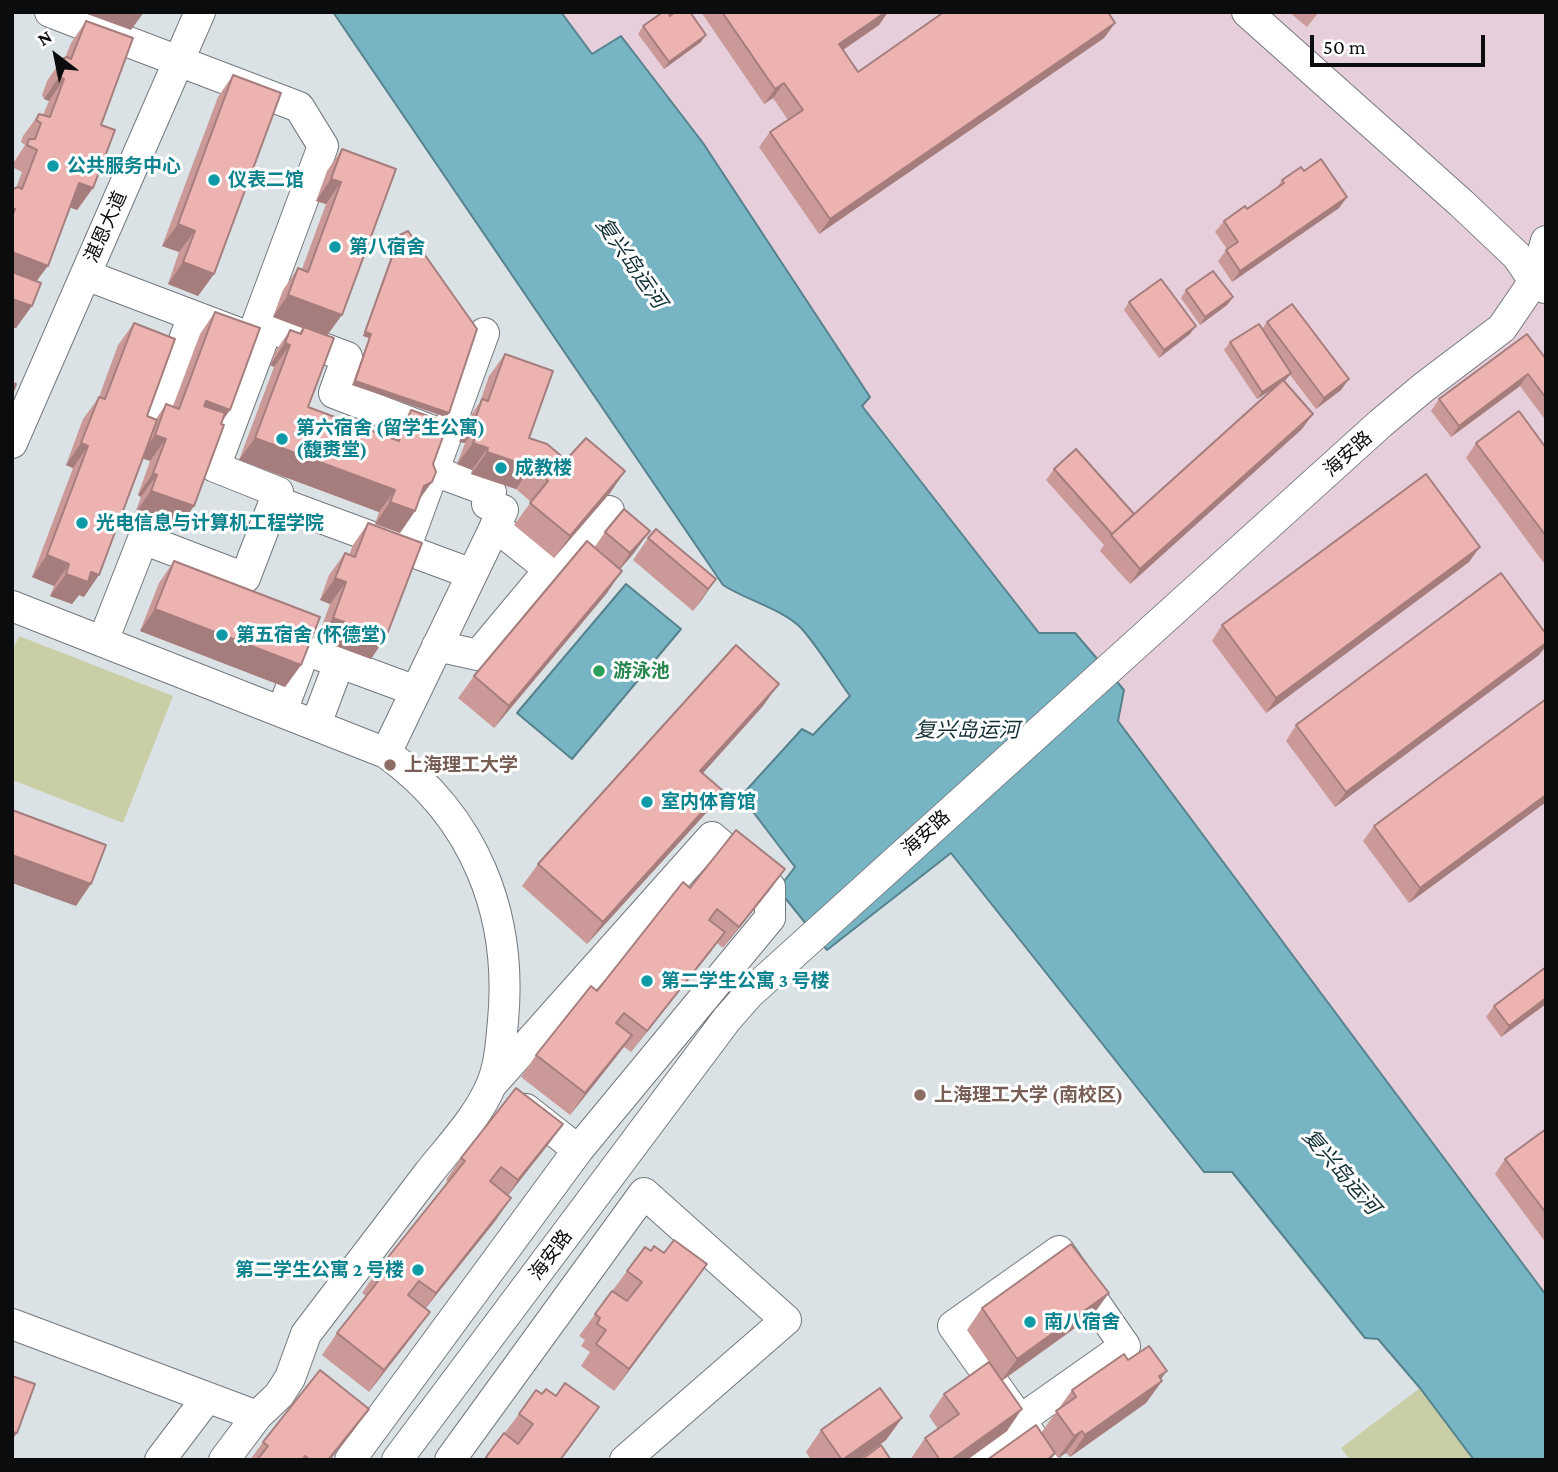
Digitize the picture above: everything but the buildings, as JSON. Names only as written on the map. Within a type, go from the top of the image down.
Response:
[{"type":"street","points":[[50,12],[299,107],[323,146],[254,330]]},
{"type":"street","name":"湛恩大道","points":[[12,443],[22,392],[86,275],[200,12]]},
{"type":"street","points":[[1247,12],[1461,203],[1517,256],[1540,285]]},
{"type":"street","name":"海安路","points":[[397,1460],[727,1019],[749,994],[1381,424],[1424,387],[1502,328],[1540,285],[1546,241]]},
{"type":"street","points":[[86,275],[193,316],[254,330],[347,357],[334,393],[446,436]]},
{"type":"street","points":[[155,417],[193,316]]},
{"type":"street","points":[[103,641],[144,539],[245,578],[278,492],[215,467],[262,342],[254,330]]},
{"type":"street","points":[[405,549],[484,333]]},
{"type":"street","points":[[386,753],[503,510],[487,504],[491,492],[434,471]]},
{"type":"street","points":[[275,500],[472,574]]},
{"type":"street","points":[[495,526],[555,574],[609,510]]},
{"type":"street","points":[[437,646],[478,655],[549,570]]},
{"type":"street","points":[[12,606],[386,753],[414,776],[441,804],[457,826],[479,863],[495,904],[502,934],[505,973],[501,1040],[492,1083]]},
{"type":"street","points":[[282,711],[305,650],[416,691]]},
{"type":"street","points":[[316,724],[339,663]]},
{"type":"street","points":[[224,1460],[257,1416],[307,1373],[299,1349],[306,1334],[465,1127],[492,1083],[712,837],[770,887],[771,918],[578,1150],[364,1418],[350,1460]]},
{"type":"street","points":[[492,1083],[578,1150]]},
{"type":"street","points":[[450,1460],[644,1193],[786,1320],[625,1460]]},
{"type":"street","points":[[978,1460],[1022,1424],[1125,1346],[1059,1251],[953,1326],[1022,1424],[1045,1455]]},
{"type":"street","points":[[12,1324],[257,1416]]},
{"type":"street","points":[[160,1460],[207,1398]]},
{"type":"shaded area","points":[[561,12],[1546,12],[1546,1295],[1118,721],[1123,690],[1075,633],[1039,633],[862,406],[869,397],[703,143],[621,36],[592,54]]},
{"type":"green space","points":[[19,636],[173,696],[123,823],[12,780],[12,652]]},
{"type":"green space","points":[[1420,1388],[1474,1460],[1350,1460],[1341,1448]]},
{"type":"water","name":"复兴岛运河","points":[[333,12],[561,12],[592,54],[621,36],[703,143],[870,397],[862,406],[1039,633],[1075,633],[1124,690],[1118,721],[1546,1295],[1546,1460],[1474,1460],[1420,1388],[1378,1339],[1365,1338],[1232,1172],[1204,1172],[951,853],[827,950],[778,889],[795,867],[741,796],[802,729],[813,735],[850,696],[801,628],[793,621],[723,585]]},
{"type":"water","name":"游泳池","points":[[626,584],[681,629],[572,759],[517,713]]},
{"type":"place","name":"公共服务中心","points":[[53,166]]},
{"type":"place","name":"仪表二馆","points":[[214,180]]},
{"type":"place","name":"第八宿舍","points":[[335,247]]},
{"type":"place","name":"第六宿舍 (留学生公寓) (馥赉堂)","points":[[282,439]]},
{"type":"place","name":"成教楼","points":[[501,468]]},
{"type":"place","name":"光电信息与计算机工程学院","points":[[82,523]]},
{"type":"place","name":"第五宿舍 (怀德堂)","points":[[222,635]]},
{"type":"place","name":"游泳池","points":[[599,671]]},
{"type":"place","name":"上海理工大学","points":[[390,765]]},
{"type":"place","name":"室内体育馆","points":[[647,802]]},
{"type":"place","name":"第二学生公寓 3 号楼","points":[[647,981]]},
{"type":"place","name":"上海理工大学 (南校区)","points":[[920,1095]]},
{"type":"place","name":"第二学生公寓 2 号楼","points":[[418,1270]]},
{"type":"place","name":"南八宿舍","points":[[1030,1322]]}]
